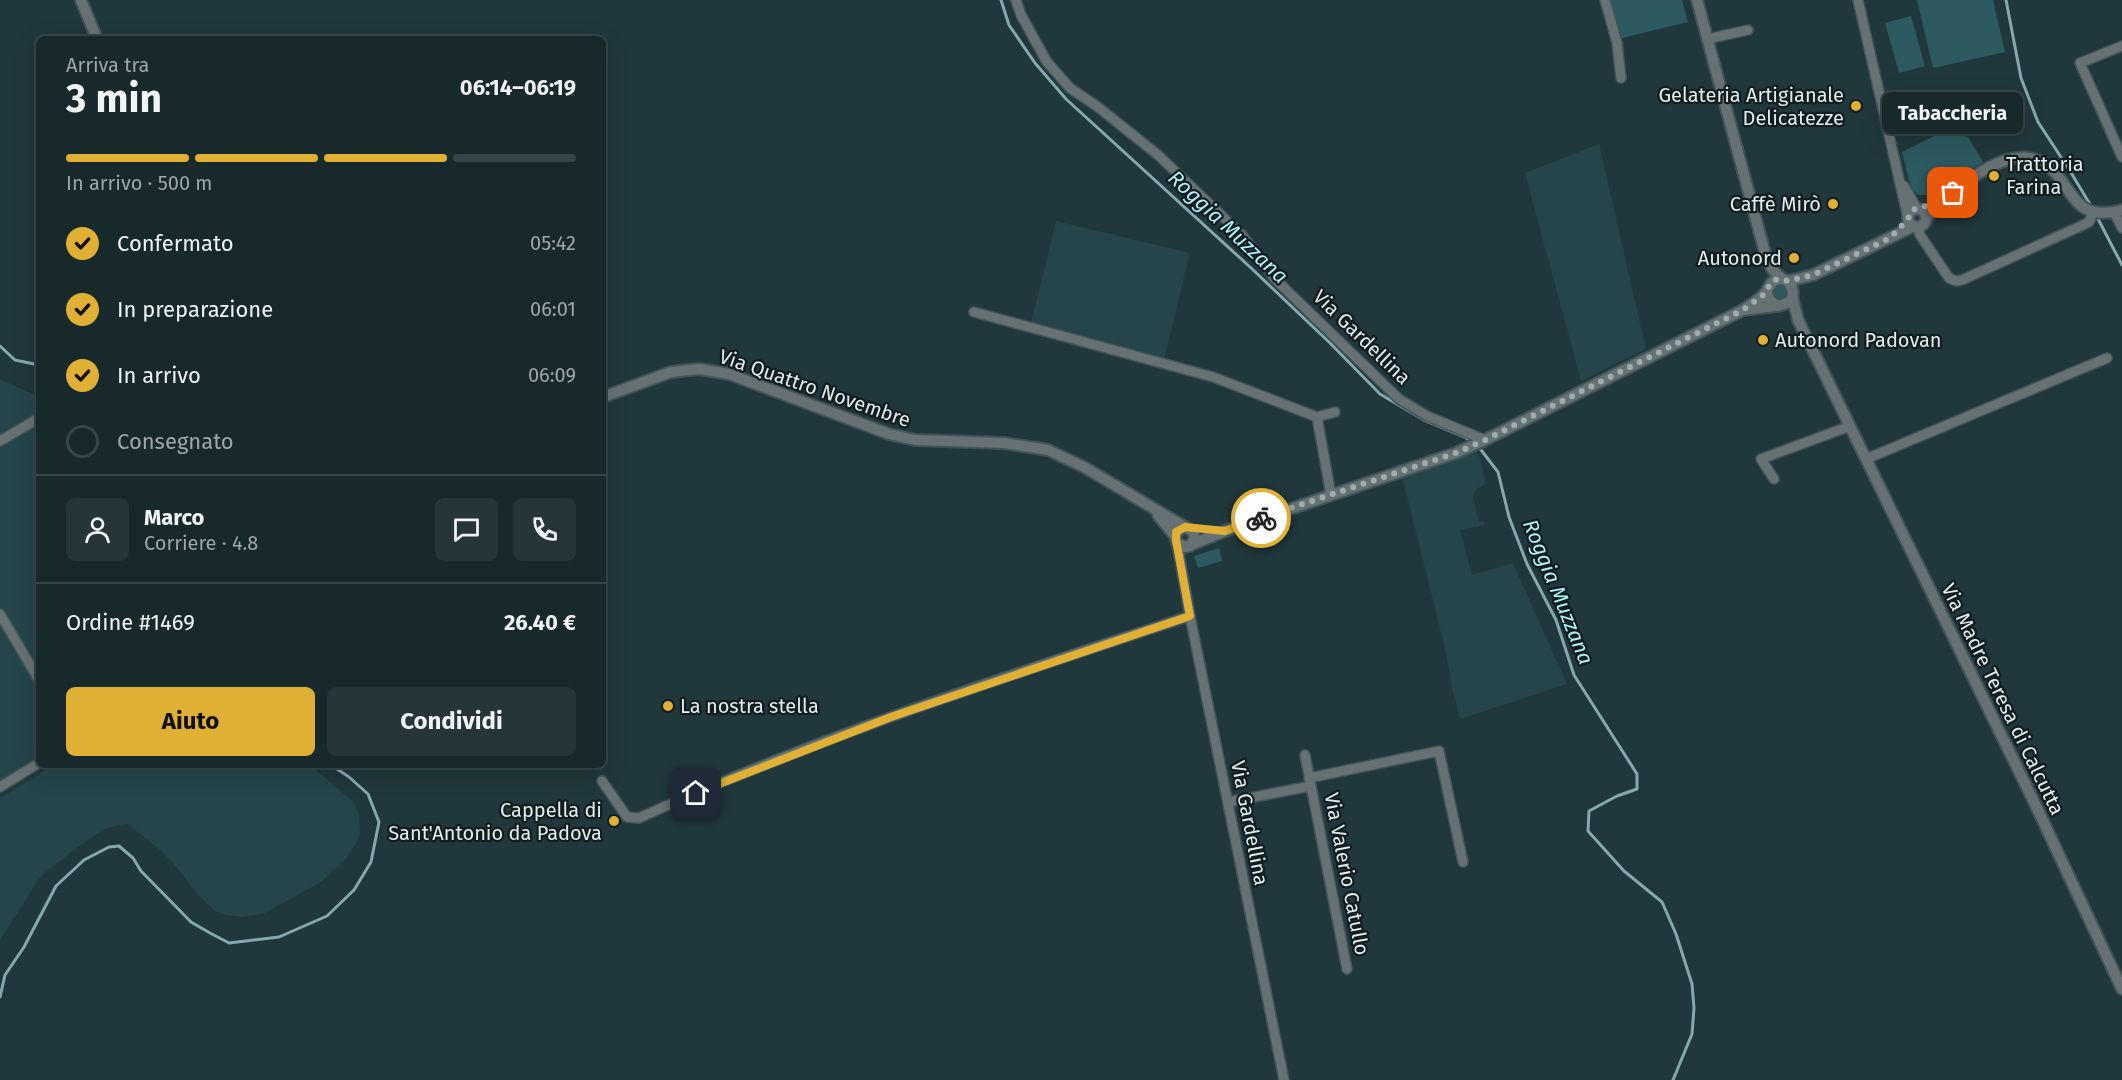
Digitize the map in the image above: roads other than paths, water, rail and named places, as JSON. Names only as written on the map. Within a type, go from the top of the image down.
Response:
[{"type":"street","points":[[81,0],[96,36]]},
{"type":"street","name":"Via Gardellina","points":[[1016,0],[1021,15],[1047,62],[1070,88],[1098,107],[1158,155],[1242,235],[1274,278],[1399,399],[1427,416],[1481,442]]},
{"type":"street","points":[[1605,0],[1617,43],[1621,78]]},
{"type":"street","points":[[1697,0],[1765,253],[1772,269],[1794,290],[1793,298]]},
{"type":"street","points":[[1858,0],[1898,176],[1912,223],[1949,278],[1956,281],[1962,280],[2090,222],[2093,213]]},
{"type":"street","points":[[1707,39],[1748,30]]},
{"type":"street","points":[[2122,46],[2080,63],[2122,157]]},
{"type":"street","points":[[1912,223],[1912,210],[1921,212],[1944,200],[1989,168],[2006,160],[2023,157],[2039,161],[2052,171],[2085,209],[2093,213],[2115,212],[2122,228]]},
{"type":"street","points":[[1225,531],[1187,527],[1179,529],[1176,539],[1181,546],[1191,545],[1225,531],[1456,453],[1743,310],[1767,292],[1772,282],[1813,275],[1890,238],[1912,223],[1923,225],[1921,212],[1898,176]]},
{"type":"street","points":[[1743,310],[1787,305],[1813,275]]},
{"type":"street","points":[[1767,292],[1769,300],[1777,306]]},
{"type":"street","name":"Via Madre Teresa di Calcutta","points":[[1793,298],[1798,320],[2036,806],[2122,989]]},
{"type":"street","name":"Via Madre Teresa di Calcutta","points":[[1777,306],[1798,320]]},
{"type":"street","points":[[974,312],[1213,377],[1317,417],[1335,412]]},
{"type":"street","points":[[1866,459],[2107,358]]},
{"type":"street","name":"Via Quattro Novembre","points":[[606,396],[671,372],[700,369],[729,374],[856,423],[899,437],[915,440],[1004,443],[1048,450],[1187,527]]},
{"type":"street","points":[[1317,417],[1331,495]]},
{"type":"street","points":[[0,441],[36,420]]},
{"type":"street","points":[[1774,480],[1761,459],[1850,426]]},
{"type":"street","name":"Via Quattro Novembre","points":[[1150,506],[1176,539]]},
{"type":"street","points":[[1181,573],[1195,539],[1195,533],[1187,527]]},
{"type":"street","name":"Via Gardellina","points":[[1176,539],[1284,1080]]},
{"type":"street","points":[[0,614],[36,675]]},
{"type":"street","points":[[602,781],[627,817],[639,818],[891,717],[1190,616]]},
{"type":"street","name":"Via Valerio Catullo","points":[[1228,802],[1439,751],[1463,862]]},
{"type":"street","name":"Via Valerio Catullo","points":[[1305,755],[1347,969]]},
{"type":"street","points":[[0,787],[36,765]]},
{"type":"waterway","name":"Roggia Muzzana","points":[[1001,0],[1009,25],[1035,63],[1066,99],[1250,267],[1380,394],[1424,420],[1472,442]]},
{"type":"waterway","points":[[2006,0],[2021,78],[2038,122],[2091,206]]},
{"type":"waterway","points":[[2096,215],[2122,265]]},
{"type":"waterway","points":[[0,346],[15,360],[36,364]]},
{"type":"waterway","name":"Roggia Muzzana","points":[[1478,446],[1498,472],[1509,517],[1527,564],[1556,620],[1574,675],[1637,774],[1637,789],[1617,796],[1589,811],[1588,831],[1624,871],[1662,902],[1676,934],[1692,984],[1694,1008],[1692,1034],[1673,1080]]},
{"type":"waterway","points":[[0,997],[5,975],[24,947],[56,886],[84,860],[109,847],[119,846],[133,858],[141,871],[191,922],[229,943],[279,937],[327,916],[354,890],[371,862],[379,822],[368,794],[336,768]]},
{"type":"place","name":"Gelateria Artigianale Delicatezze","points":[[1856,106]]},
{"type":"place","name":"Trattoria Farina","points":[[1994,176]]},
{"type":"place","name":"Tabaccheria","points":[[1953,193]]},
{"type":"place","name":"Caffè Mirò","points":[[1833,204]]},
{"type":"place","name":"Autonord","points":[[1794,258]]},
{"type":"place","name":"Autonord Padovan","points":[[1763,340]]},
{"type":"place","name":"La nostra stella","points":[[668,706]]},
{"type":"place","name":"Cappella di Sant'Antonio da Padova","points":[[614,821]]}]
